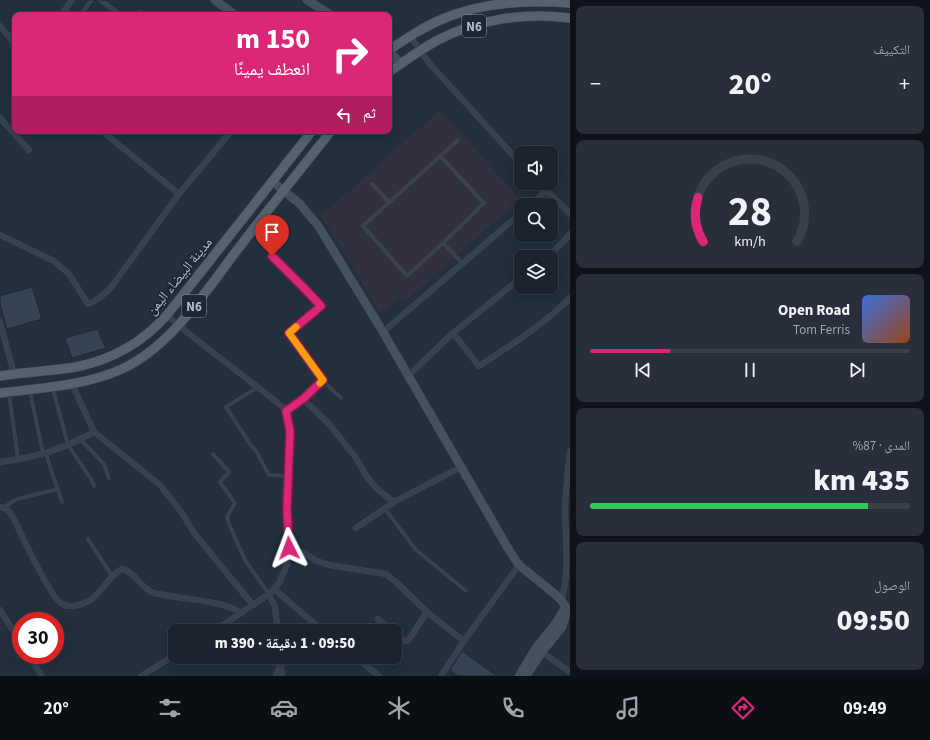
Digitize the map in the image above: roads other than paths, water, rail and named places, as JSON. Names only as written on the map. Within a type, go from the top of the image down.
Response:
[{"type":"main road","name":"N6","points":[[392,48],[410,36],[447,17],[472,9],[506,2],[554,1],[570,3]]},
{"type":"main road","name":"N6","points":[[392,70],[420,51],[453,33],[478,24],[510,17],[553,16],[570,18]]},
{"type":"main road","name":"مدينة البيضاء اليمن","points":[[0,376],[76,367],[106,358],[134,344],[152,330],[167,315],[310,134]]},
{"type":"main road","name":"مدينة البيضاء اليمن","points":[[4,392],[72,384],[98,377],[133,363],[155,348],[179,326],[329,134]]},
{"type":"street","points":[[63,12],[72,0]]},
{"type":"street","points":[[215,0],[231,12]]},
{"type":"street","points":[[307,0],[326,12]]},
{"type":"street","points":[[0,26],[12,41]]},
{"type":"street","points":[[8,35],[12,37]]},
{"type":"street","points":[[410,36],[430,64],[514,156]]},
{"type":"street","points":[[392,54],[400,64]]},
{"type":"street","points":[[0,118],[12,131]]},
{"type":"street","points":[[14,134],[29,150]]},
{"type":"street","points":[[106,134],[180,194]]},
{"type":"street","points":[[0,235],[54,261],[69,274],[88,304],[101,298],[112,286],[180,194],[228,134]]},
{"type":"street","points":[[272,181],[300,204],[319,227],[383,332],[503,541],[519,565],[568,607]]},
{"type":"street","points":[[538,198],[546,191],[570,214]]},
{"type":"street","points":[[383,332],[514,219]]},
{"type":"street","points":[[555,250],[570,234]]},
{"type":"street","points":[[408,376],[453,334],[514,284]]},
{"type":"street","points":[[453,334],[479,366],[533,329],[570,298]]},
{"type":"street","points":[[167,315],[278,403],[286,411],[290,431],[287,510],[289,548],[287,565],[279,583],[269,594],[224,624]]},
{"type":"street","points":[[0,322],[14,374]]},
{"type":"street","points":[[286,411],[303,399],[323,380]]},
{"type":"street","points":[[72,384],[94,432],[160,485],[182,512],[194,533],[253,605]]},
{"type":"street","points":[[303,399],[330,425],[356,458],[377,489],[394,502]]},
{"type":"street","points":[[0,462],[44,454],[80,440],[94,432]]},
{"type":"street","points":[[561,600],[565,592],[567,577],[566,505],[570,451]]},
{"type":"street","points":[[356,528],[394,502],[461,468]]},
{"type":"street","points":[[2,507],[7,509],[13,517],[41,573],[59,602],[64,605],[75,606],[89,600],[99,593],[119,570],[124,570],[148,591],[229,606],[241,613]]},
{"type":"street","points":[[289,548],[302,552],[317,561],[329,565],[386,574],[427,612],[464,642]]},
{"type":"street","points":[[442,676],[464,642],[519,565]]},
{"type":"street","points":[[274,589],[316,624]]},
{"type":"street","points":[[269,594],[275,607],[277,624]]},
{"type":"street","points":[[526,676],[542,652],[562,627],[568,607]]},
{"type":"street","points":[[519,676],[536,648],[568,607]]},
{"type":"street","points":[[0,610],[12,629]]},
{"type":"street","points":[[402,640],[408,641],[427,612]]},
{"type":"street","points":[[378,619],[384,624]]},
{"type":"street","points":[[542,652],[570,672]]},
{"type":"street","points":[[141,676],[168,659]]},
{"type":"street","points":[[34,664],[42,676]]},
{"type":"street","points":[[276,676],[280,664]]},
{"type":"street","points":[[281,664],[282,676]]},
{"type":"street","points":[[362,664],[371,674],[379,676]]},
{"type":"lane","points":[[440,156],[484,203],[407,276],[363,226],[389,202],[440,156],[458,140]]},
{"type":"lane","points":[[372,184],[389,202]]},
{"type":"lane","points":[[442,243],[462,264]]},
{"type":"lane","points":[[272,256],[321,306],[289,333],[323,380],[341,398]]},
{"type":"lane","points":[[53,386],[68,445],[91,479],[94,486]]},
{"type":"lane","points":[[258,387],[226,407],[256,451],[269,475],[288,476]]},
{"type":"lane","points":[[30,389],[44,454],[62,502]]},
{"type":"lane","points":[[4,392],[18,459]]},
{"type":"lane","points":[[80,440],[104,464],[109,478]]},
{"type":"lane","points":[[213,454],[229,472],[220,482],[234,503],[227,517],[228,524],[245,560],[269,594]]},
{"type":"lane","points":[[2,507],[17,499],[58,490]]},
{"type":"lane","points":[[384,508],[416,550],[466,590]]},
{"type":"lane","points":[[88,539],[113,577]]}]
